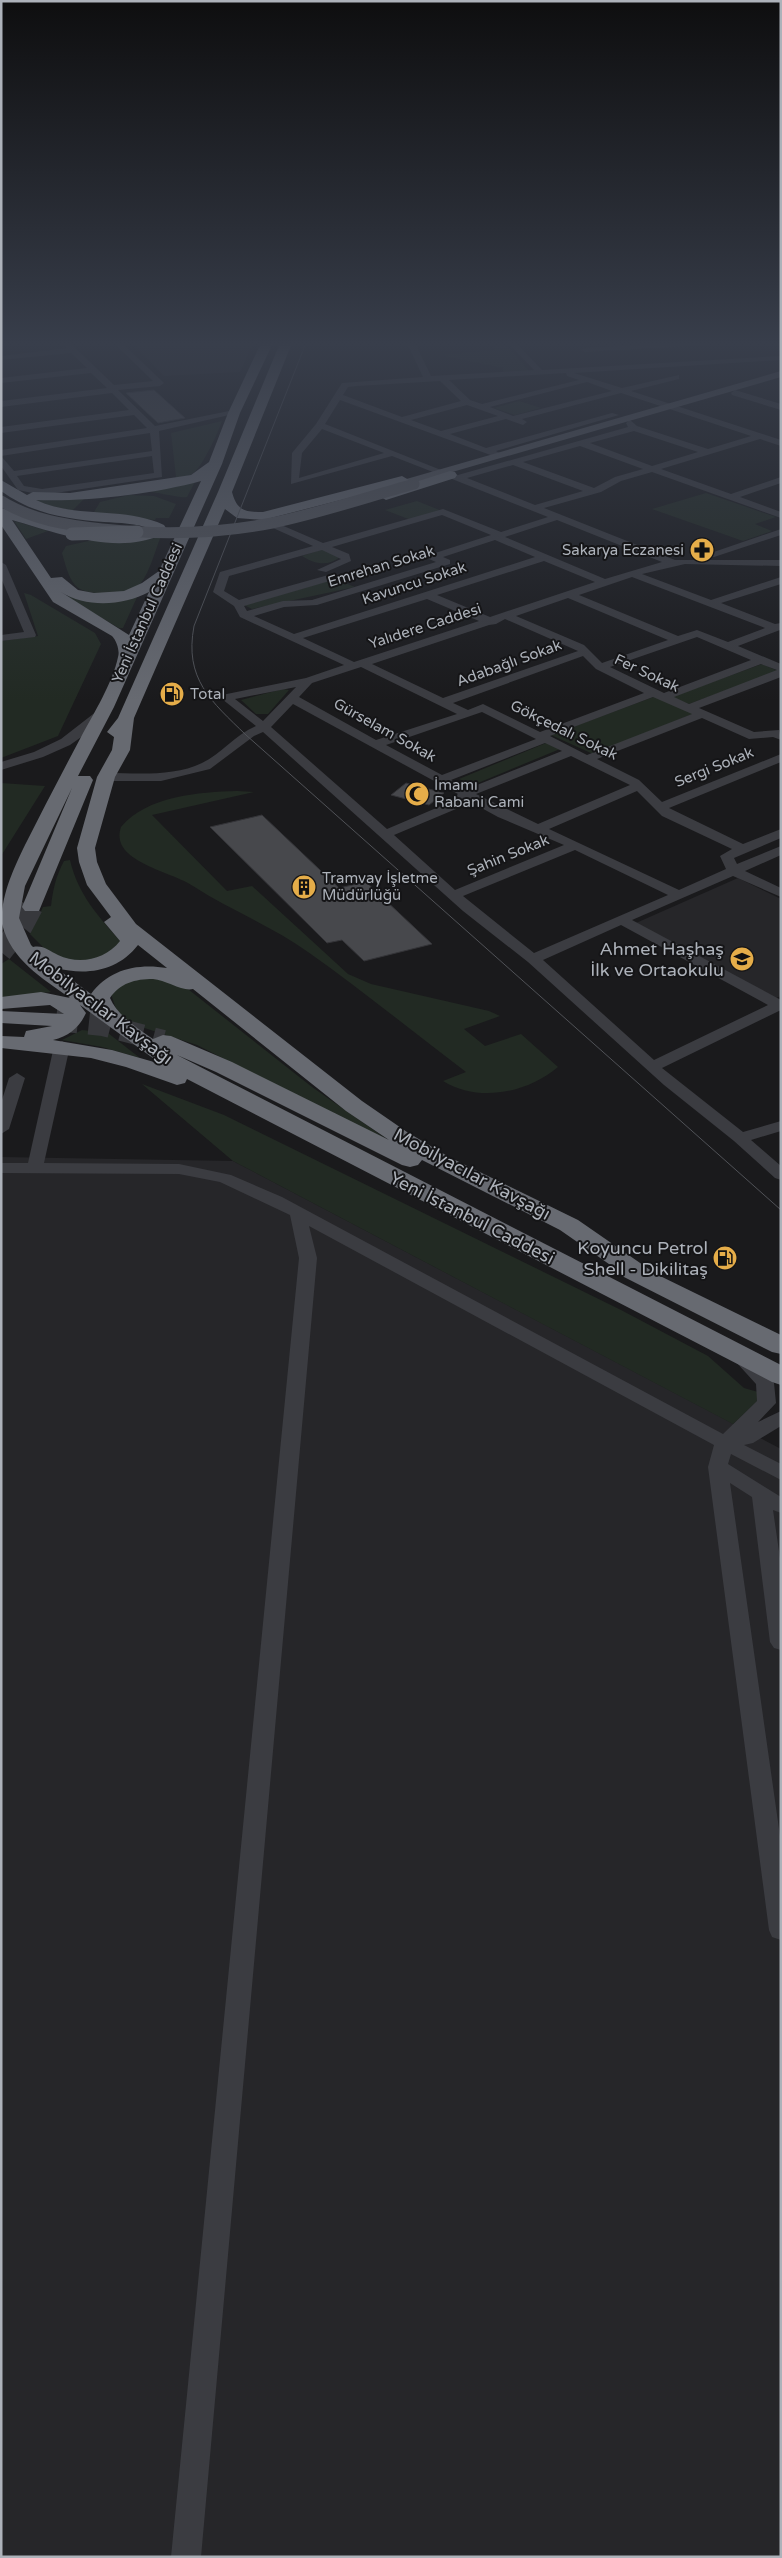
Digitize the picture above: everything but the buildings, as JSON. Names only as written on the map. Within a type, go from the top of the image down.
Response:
[{"type":"highway","name":"Yeni İstanbul Caddesi","points":[[126,718],[237,462]]},
{"type":"highway","name":"Yeni İstanbul Caddesi","points":[[58,799],[106,708],[126,656],[215,464]]},
{"type":"highway","points":[[4,484],[39,496],[82,496],[182,482],[196,478],[215,464]]},
{"type":"highway","points":[[225,492],[229,508],[233,512],[246,516],[263,516],[401,480],[449,475]]},
{"type":"highway","points":[[198,556],[213,541],[223,536],[276,526],[432,482],[449,475]]},
{"type":"highway","points":[[1,513],[50,528],[109,536],[143,538],[158,531],[158,528],[151,524],[79,517],[50,511],[29,502],[4,484]]},
{"type":"highway","points":[[138,530],[106,522],[91,515],[88,508],[112,496],[144,493],[177,501],[185,526]]},
{"type":"highway","points":[[1,513],[54,595],[73,609],[118,633],[123,638],[126,656]]},
{"type":"highway","points":[[263,516],[259,522],[276,526]]},
{"type":"highway","points":[[138,530],[72,534],[44,545],[41,555],[60,584],[68,590],[82,595],[108,597],[132,594],[146,588],[164,572]]},
{"type":"highway","points":[[32,907],[86,775],[126,718]]},
{"type":"highway","name":"Mobilyacılar Kavşağı","points":[[126,718],[121,750],[106,777],[86,848],[88,862],[97,885],[106,900],[129,928],[354,1106],[398,1136],[442,1162],[569,1225],[647,1279]]},
{"type":"highway","points":[[1,881],[34,830],[58,799]]},
{"type":"highway","name":"Mobilyacılar Kavşağı","points":[[58,799],[15,886],[8,918],[21,946],[32,960],[138,1039],[184,1069],[297,1128]]},
{"type":"highway","points":[[14,930],[54,962],[86,967],[102,963],[125,951],[130,941],[109,916],[106,900]]},
{"type":"highway","points":[[138,1039],[104,1007],[99,998],[105,987],[130,975],[156,972],[182,978],[238,1014]]},
{"type":"highway","points":[[1,1003],[44,998],[61,1001],[71,1006],[75,1013],[70,1025],[61,1031],[43,1036],[1,1036]]},
{"type":"highway","name":"Mobilyacılar Kavşağı","points":[[1,1017],[56,1020]]},
{"type":"highway","name":"Mobilyacılar Kavşağı","points":[[163,1041],[224,1067],[647,1279]]},
{"type":"highway","name":"Mobilyacılar Kavşağı","points":[[1,1042],[62,1046],[97,1052],[158,1070],[257,1115],[297,1128]]},
{"type":"highway","name":"Yeni İstanbul Caddesi","points":[[297,1128],[781,1376]]},
{"type":"highway","points":[[647,1279],[781,1346]]},
{"type":"main road","points":[[449,475],[482,462]]},
{"type":"main road","points":[[1,501],[19,512],[50,521],[138,530],[207,530],[262,524],[410,483],[495,462]]},
{"type":"main road","points":[[4,484],[21,506],[40,514],[138,530]]},
{"type":"street","points":[[1,462],[4,484]]},
{"type":"street","points":[[4,484],[110,462]]},
{"type":"street","points":[[4,484],[42,492],[159,475],[157,462]]},
{"type":"street","points":[[296,462],[294,482],[361,462]]},
{"type":"street","points":[[417,462],[674,563]]},
{"type":"street","points":[[449,475],[512,462]]},
{"type":"street","points":[[515,462],[592,491]]},
{"type":"street","points":[[634,462],[730,497],[775,520],[781,531],[710,555],[715,560]]},
{"type":"street","points":[[534,508],[592,491],[618,479],[673,462]]},
{"type":"street","points":[[730,497],[781,480]]},
{"type":"street","points":[[467,714],[377,670],[358,665],[244,615],[238,604],[218,592],[224,574],[443,512],[544,558],[605,583]]},
{"type":"street","name":"Emrehan Sokak","points":[[244,615],[283,604],[313,603],[446,562],[433,557],[558,517]]},
{"type":"street","points":[[276,526],[345,556],[346,561],[314,566]]},
{"type":"street","points":[[289,556],[365,587]]},
{"type":"street","name":"Kavuncu Sokak","points":[[293,638],[544,558]]},
{"type":"street","name":"Yalıdere Caddesi","points":[[106,777],[161,777],[198,769],[211,763],[250,733],[264,727],[308,681],[492,622],[605,583],[674,563],[715,560],[778,560]]},
{"type":"street","points":[[1,565],[6,584],[31,635],[1,638]]},
{"type":"street","points":[[633,574],[778,627]]},
{"type":"street","points":[[238,604],[343,578]]},
{"type":"street","points":[[712,603],[781,580]]},
{"type":"street","points":[[428,595],[492,622]]},
{"type":"street","points":[[570,595],[678,640]]},
{"type":"street","name":"Fer Sokak","points":[[507,616],[580,647],[600,667],[753,736],[779,733]]},
{"type":"street","points":[[377,670],[520,622]]},
{"type":"street","points":[[728,646],[778,627]]},
{"type":"street","points":[[600,667],[697,633],[781,668]]},
{"type":"street","name":"Adabağlı Sokak","points":[[443,702],[584,652]]},
{"type":"street","points":[[441,780],[543,738],[761,660]]},
{"type":"street","points":[[688,708],[781,673]]},
{"type":"street","points":[[308,681],[226,697],[264,727],[454,895],[533,960],[652,1067],[740,1138],[781,1175]]},
{"type":"street","name":"Gürselam Sokak","points":[[291,698],[466,794],[679,895]]},
{"type":"street","points":[[1,766],[29,758],[66,741],[82,730],[106,708]]},
{"type":"street","name":"Gökçedalı Sokak","points":[[376,744],[484,708],[638,786],[667,813],[743,849]]},
{"type":"street","points":[[587,759],[702,714]]},
{"type":"street","points":[[386,834],[452,806],[466,794],[571,752]]},
{"type":"street","name":"Sergi Sokak","points":[[660,807],[781,758]]},
{"type":"street","points":[[538,829],[638,786]]},
{"type":"street","points":[[781,833],[727,856],[734,871],[781,893]]},
{"type":"street","name":"Şahin Sokak","points":[[454,895],[575,845]]},
{"type":"street","points":[[533,960],[781,850]]},
{"type":"street","points":[[621,920],[779,1006]]},
{"type":"street","points":[[652,1067],[779,1006]]},
{"type":"street","points":[[35,1168],[62,1046]]},
{"type":"street","points":[[1,1129],[17,1078]]},
{"type":"street","points":[[740,1138],[781,1126]]},
{"type":"street","points":[[1,1168],[180,1170],[225,1178],[298,1213],[781,1473]]},
{"type":"street","points":[[186,2557],[308,1258],[298,1213]]},
{"type":"street","points":[[740,1356],[765,1383],[767,1403],[724,1444],[718,1467],[781,1930]]},
{"type":"street","points":[[724,1444],[746,1438],[781,1417]]},
{"type":"street","points":[[718,1467],[781,1506]]},
{"type":"street","points":[[761,1494],[781,1642]]},
{"type":"shaded area","points":[[174,462],[202,462],[189,476],[176,477]]},
{"type":"shaded area","points":[[195,482],[187,497],[143,491]]},
{"type":"shaded area","points":[[706,493],[776,517],[755,524],[772,531],[743,541],[652,509]]},
{"type":"shaded area","points":[[129,495],[154,496],[176,504],[169,518],[156,518],[155,520],[97,515],[94,512],[100,502]]},
{"type":"shaded area","points":[[31,497],[85,498],[72,511],[38,503]]},
{"type":"shaded area","points":[[417,501],[442,511],[411,520],[385,510]]},
{"type":"shaded area","points":[[14,521],[48,531],[26,539]]},
{"type":"shaded area","points":[[161,536],[150,567],[141,583],[136,587],[118,592],[98,593],[80,589],[70,578],[62,553],[66,546],[102,538],[146,540]]},
{"type":"shaded area","points":[[323,549],[340,557],[331,562],[321,563],[311,561],[302,556]]},
{"type":"shaded area","points":[[335,579],[355,587],[252,609],[244,605]]},
{"type":"shaded area","points":[[24,593],[31,595],[95,633],[101,644],[58,736],[1,758],[1,641],[38,636]]},
{"type":"shaded area","points":[[63,595],[77,598],[138,595],[123,628],[119,628]]},
{"type":"shaded area","points":[[762,664],[778,671],[689,704],[671,697]]},
{"type":"shaded area","points":[[283,689],[289,690],[268,714],[256,714],[241,700]]},
{"type":"shaded area","points":[[656,696],[695,713],[593,754],[551,735]]},
{"type":"shaded area","points":[[546,743],[560,749],[473,785],[459,779]]},
{"type":"shaded area","points":[[1,783],[45,786],[1,856]]},
{"type":"shaded area","points":[[237,791],[254,792],[152,815],[227,891],[252,886],[348,974],[371,984],[489,1011],[500,1016],[464,1029],[485,1046],[521,1034],[558,1067],[532,1083],[502,1092],[472,1092],[457,1088],[443,1081],[466,1072],[328,966],[280,934],[183,881],[145,864],[124,849],[120,839],[121,827],[145,808],[159,802],[190,795]]},
{"type":"shaded area","points":[[70,860],[78,884],[90,905],[122,943],[108,957],[73,962],[47,951],[30,934],[43,907],[51,906],[59,872],[64,861]]},
{"type":"shaded area","name":"Ahmet Haşhaş İlk ve Ortaokulu","points":[[738,878],[781,899],[781,996],[776,998],[636,923]]},
{"type":"shaded area","points":[[9,959],[51,992],[1,998],[1,964]]},
{"type":"shaded area","points":[[145,977],[179,982],[312,1087],[398,1147],[197,1045],[129,1023],[116,1009],[111,994],[114,987]]},
{"type":"shaded area","points":[[82,1030],[108,1033],[140,1058],[102,1047],[62,1040]]},
{"type":"shaded area","points":[[142,1084],[224,1115],[621,1310],[708,1356],[744,1388],[765,1394],[733,1424],[233,1161]]},
{"type":"shaded area","points":[[1,1157],[233,1161],[781,1449],[781,2557],[1,2557]]},
{"type":"tunnel","points":[[1,952],[22,926],[32,907]]},
{"type":"tunnel","points":[[56,1020],[103,1025],[163,1041]]},
{"type":"tram line","points":[[259,462],[194,626],[193,661],[203,688],[222,711],[246,735],[781,1210]]},
{"type":"place","name":"Sakarya Eczanesi","points":[[702,550]]},
{"type":"place","name":"Total","points":[[172,694]]},
{"type":"place","name":"İmamı Rabani Cami","points":[[417,794]]},
{"type":"place","name":"Tramvay İşletme Müdürlüğü","points":[[304,887]]},
{"type":"place","name":"Ahmet Haşhaş İlk ve Ortaokulu","points":[[742,959]]},
{"type":"place","name":"Koyuncu Petrol Shell - Dikilitaş","points":[[725,1258]]}]
